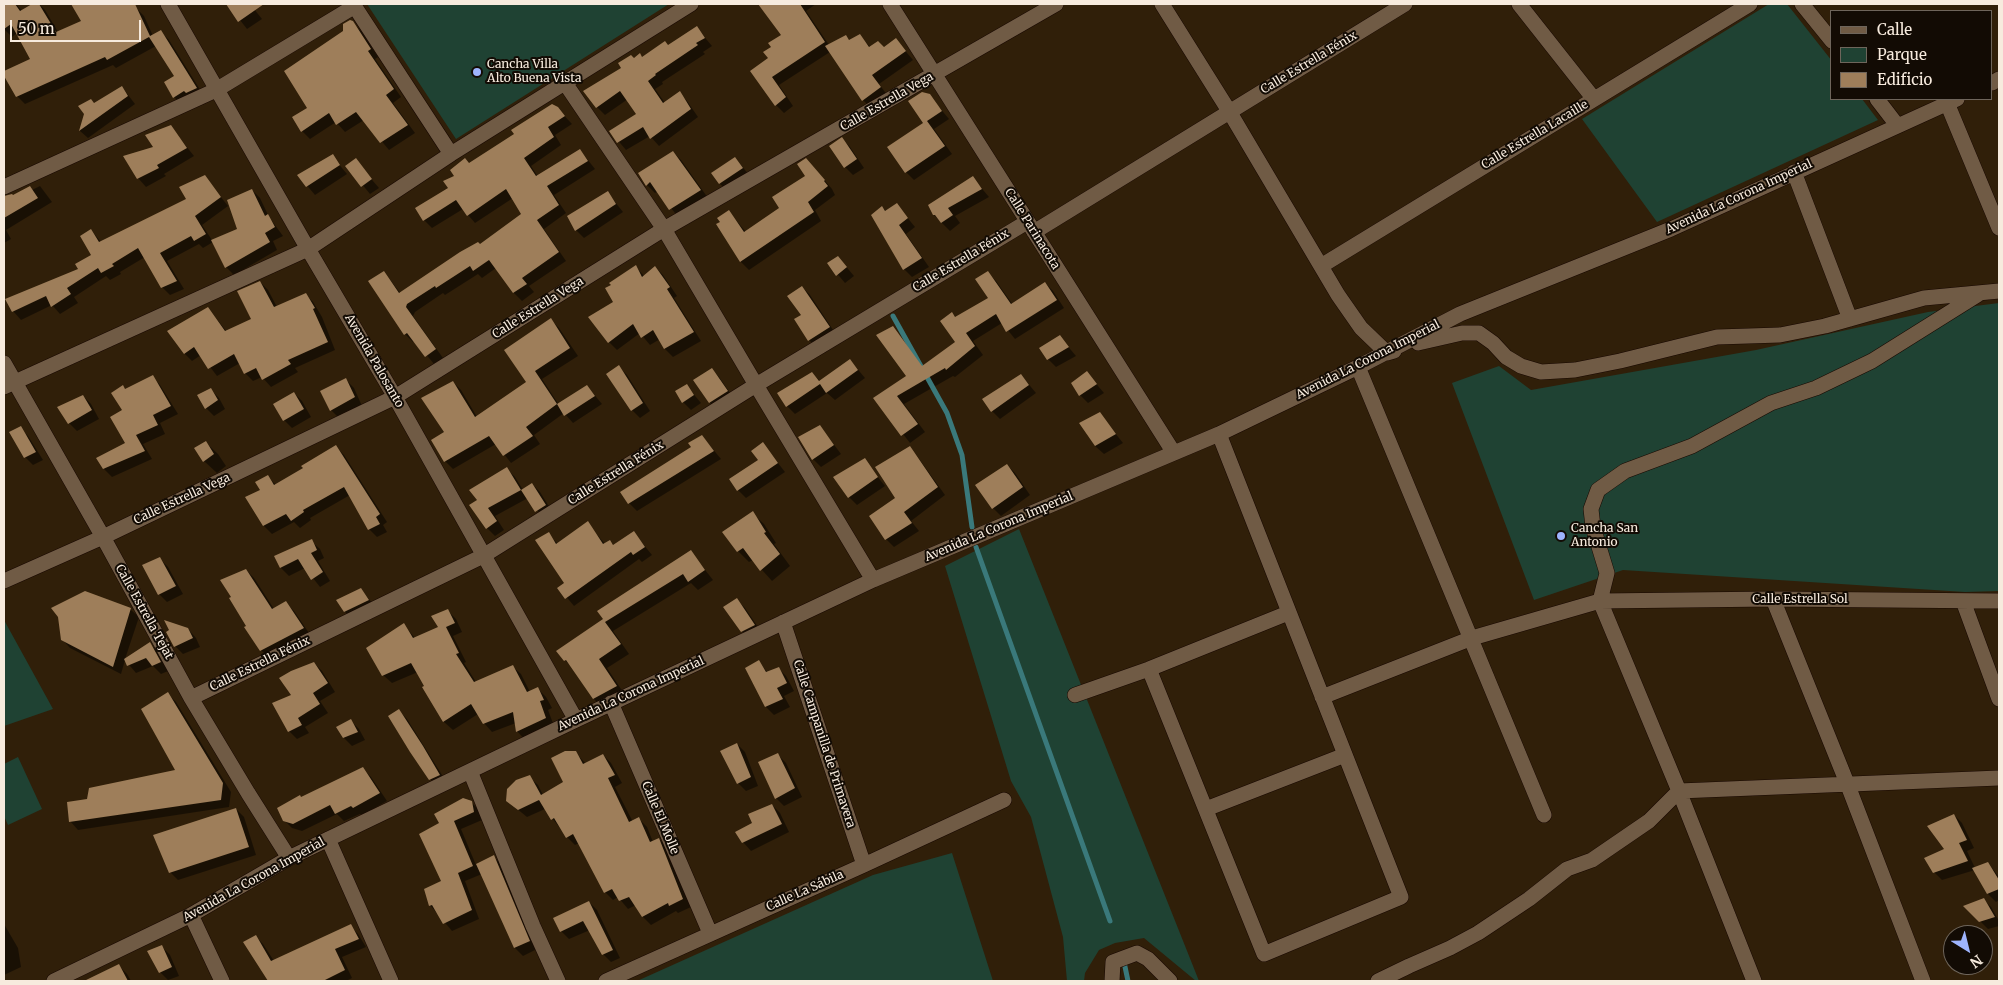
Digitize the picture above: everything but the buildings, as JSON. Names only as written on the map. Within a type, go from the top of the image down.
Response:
[{"type":"street","name":"Avenida Palosanto","points":[[168,4],[395,397],[576,720]]},
{"type":"street","points":[[9,384],[308,249],[452,154],[691,4]]},
{"type":"street","name":"Calle Parinacota","points":[[890,4],[1174,453]]},
{"type":"street","name":"Calle Estrella Vega","points":[[4,581],[103,537],[395,397],[664,229],[1056,4]]},
{"type":"street","points":[[1162,4],[1229,111],[1338,295],[1362,328],[1386,353],[1452,335],[1479,333],[1493,343],[1506,357],[1521,366],[1541,372],[1575,370],[1717,338],[1780,335],[1850,319],[1924,298],[1999,291]]},
{"type":"street","name":"Calle Estrella Fénix","points":[[190,698],[483,556],[756,385],[1229,111],[1405,4]]},
{"type":"street","points":[[1519,4],[1594,99]]},
{"type":"street","name":"Calle Estrella Lacaille","points":[[1321,266],[1750,4]]},
{"type":"street","points":[[1802,4],[1830,39]]},
{"type":"street","points":[[4,187],[216,90],[354,5],[452,154]]},
{"type":"street","points":[[565,83],[664,229],[873,580]]},
{"type":"street","points":[[1878,100],[1898,125]]},
{"type":"street","points":[[1952,101],[1999,228]]},
{"type":"street","name":"Avenida La Corona Imperial","points":[[54,981],[191,915],[289,858],[611,703],[873,580],[1219,434],[1358,367],[1460,314],[1671,229],[1952,101]]},
{"type":"street","points":[[1794,172],[1850,319]]},
{"type":"street","points":[[1754,981],[1679,791],[1600,601],[1606,574],[1593,527],[1591,509],[1598,490],[1625,471],[1692,446],[1771,403],[1816,388],[1872,361],[1984,292]]},
{"type":"street","name":"Calle Estrella Tejat","points":[[4,363],[9,384],[103,537],[190,698],[289,858]]},
{"type":"street","points":[[1358,367],[1544,815]]},
{"type":"street","points":[[1149,669],[1264,954],[1400,897],[1219,434]]},
{"type":"street","points":[[1773,599],[1847,783],[1923,981]]},
{"type":"street","name":"Calle Estrella Sol","points":[[1322,697],[1472,638],[1600,601],[1773,599],[1999,602]]},
{"type":"street","points":[[1963,601],[1999,698]]},
{"type":"street","points":[[1075,695],[1149,669],[1288,613]]},
{"type":"street","name":"Calle Campanilla de Primavera","points":[[784,622],[864,865]]},
{"type":"street","name":"Calle El Molle","points":[[611,703],[710,933]]},
{"type":"street","points":[[1206,809],[1345,755]]},
{"type":"street","points":[[470,771],[533,926],[558,981]]},
{"type":"street","points":[[1378,981],[1478,933],[1530,899],[1566,869],[1592,860],[1649,821],[1679,791],[1999,778]]},
{"type":"street","name":"Calle La Sábila","points":[[606,981],[1004,800]]},
{"type":"street","points":[[328,839],[392,981]]},
{"type":"street","points":[[191,915],[222,981]]},
{"type":"street","points":[[1112,981],[1113,962],[1137,953],[1148,959],[1170,981]]},
{"type":"green space","points":[[367,4],[669,4],[456,139]]},
{"type":"green space","points":[[1769,4],[1787,4],[1830,58],[1830,100],[1863,100],[1878,120],[1657,222],[1582,119]]},
{"type":"green space","points":[[1999,303],[1999,591],[1965,592],[1623,570],[1534,600],[1452,383],[1499,366],[1531,390],[1756,350],[1928,312]]},
{"type":"green space","points":[[1019,529],[1199,981],[1196,981],[1144,938],[1115,943],[1099,950],[1085,973],[1084,981],[1067,981],[1063,937],[1031,817],[1011,781],[945,566]]},
{"type":"green space","points":[[4,620],[53,709],[4,726]]},
{"type":"green space","points":[[18,757],[42,809],[8,825],[4,816],[4,764]]},
{"type":"green space","points":[[952,853],[993,981],[637,981],[873,875]]},
{"type":"waterway","points":[[893,316],[947,413],[962,455],[972,527]]},
{"type":"waterway","points":[[976,547],[1110,921]]},
{"type":"waterway","points":[[1124,962],[1128,981]]},
{"type":"place","name":"Cancha Villa Alto Buena Vista","points":[[477,72]]},
{"type":"place","name":"Cancha San Antonio","points":[[1561,536]]}]
